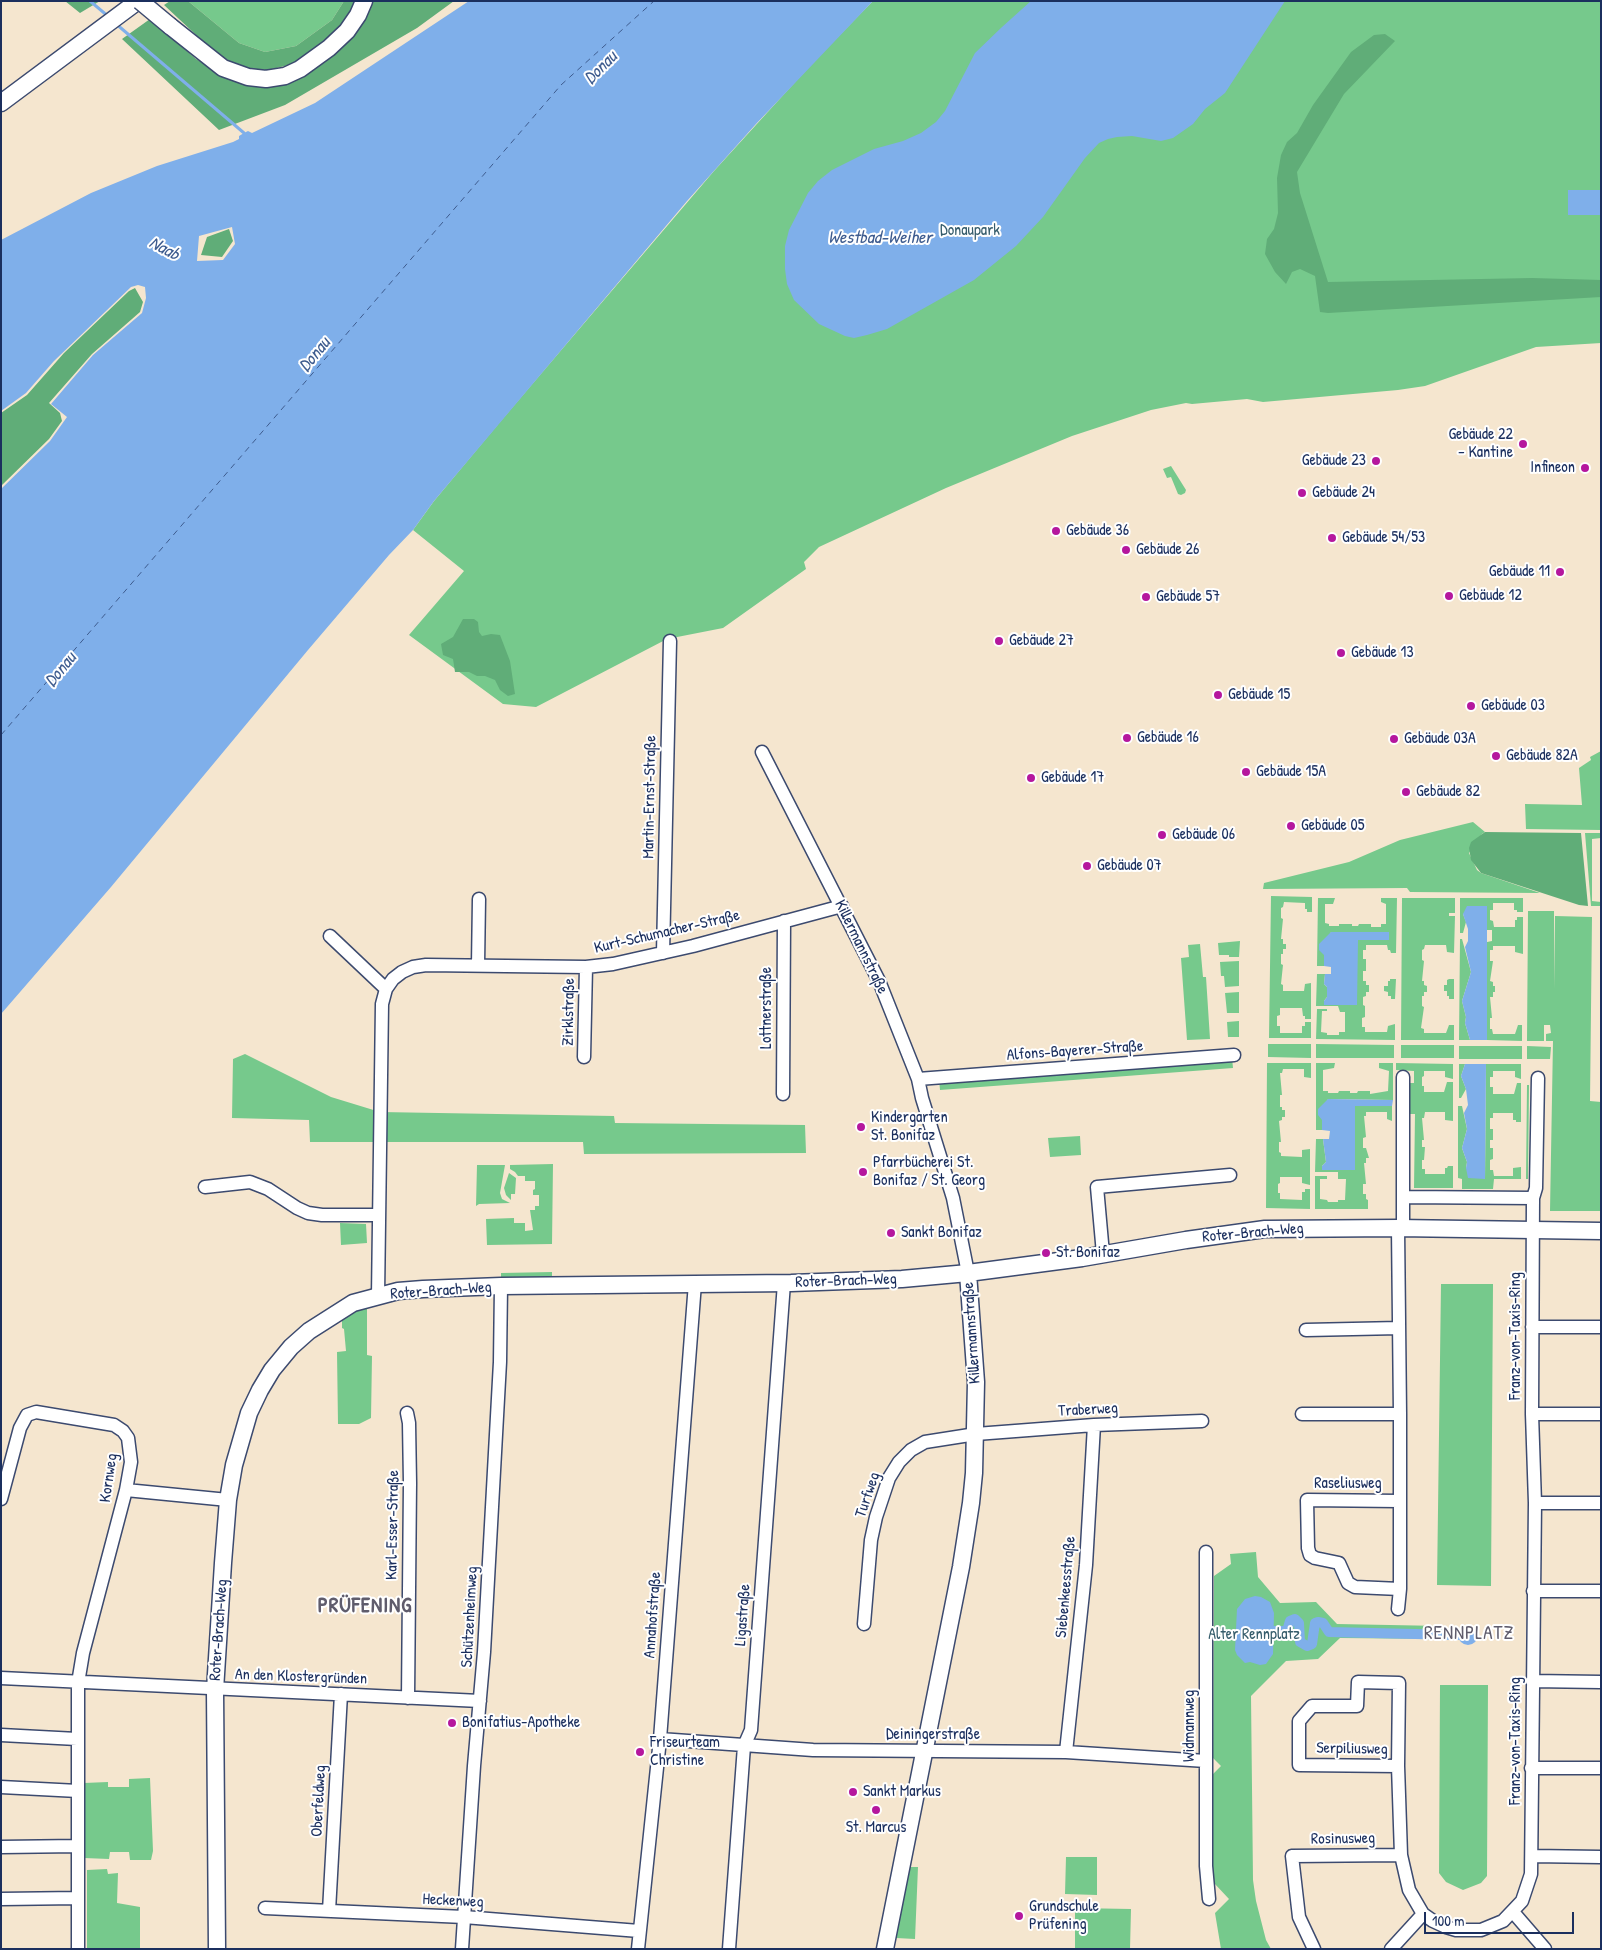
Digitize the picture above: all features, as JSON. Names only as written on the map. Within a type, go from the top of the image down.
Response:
[{"type":"street","points":[[1,103],[140,1],[223,68],[248,77],[266,79],[285,76],[300,69],[329,48],[347,30],[358,15],[364,1]]},
{"type":"street","name":"Martin-Ernst-Straße","points":[[663,953],[670,642]]},
{"type":"street","name":"Killermannstraße","points":[[762,752],[879,981],[918,1079],[922,1098],[953,1198],[968,1273],[976,1373],[974,1473],[961,1567],[885,1949]]},
{"type":"street","points":[[478,965],[479,899]]},
{"type":"street","name":"Kurt-Schumacher-Straße","points":[[386,989],[393,979],[413,967],[426,965],[478,965],[586,967],[613,964],[663,953],[842,906]]},
{"type":"street","name":"Lottnerstraße","points":[[783,1094],[784,921]]},
{"type":"street","points":[[330,936],[386,989],[382,1004],[378,1296]]},
{"type":"street","name":"Zirklstraße","points":[[584,1057],[586,967]]},
{"type":"street","name":"Alfons-Bayerer-Straße","points":[[918,1079],[1234,1055]]},
{"type":"street","points":[[1398,1609],[1400,1589],[1399,1328],[1403,1197],[1403,1077]]},
{"type":"street","points":[[1533,1230],[1533,1198],[1536,1188],[1538,1078]]},
{"type":"street","points":[[1103,1254],[1097,1187],[1230,1175]]},
{"type":"street","points":[[205,1187],[250,1182],[268,1189],[308,1213],[378,1216]]},
{"type":"street","points":[[1403,1197],[1533,1198]]},
{"type":"street","name":"Roter-Brach-Weg","points":[[217,1949],[215,1690],[218,1623],[228,1500],[234,1464],[249,1413],[272,1370],[290,1347],[309,1331],[353,1303],[398,1291],[423,1289],[501,1286],[784,1283],[902,1279],[968,1273],[1265,1229],[1401,1228],[1601,1231]]},
{"type":"street","name":"Franz-von-Taxis-Ring","points":[[1423,1914],[1433,1921],[1446,1926],[1465,1930],[1480,1930],[1492,1926],[1503,1921],[1514,1912],[1528,1888],[1531,1874],[1534,1503],[1532,1414],[1533,1230]]},
{"type":"street","name":"Annahofstraße","points":[[638,1949],[660,1738],[695,1283]]},
{"type":"street","name":"Ligastraße","points":[[729,1949],[744,1746],[751,1730],[784,1283]]},
{"type":"street","name":"Schützenheimweg","points":[[462,1949],[473,1776],[484,1652],[500,1362],[501,1286]]},
{"type":"street","points":[[1532,1327],[1601,1327]]},
{"type":"street","points":[[1306,1330],[1399,1328]]},
{"type":"street","name":"Kornweg","points":[[1,1499],[20,1428],[27,1415],[36,1412],[114,1425],[123,1431],[128,1438],[130,1456],[126,1490],[83,1653],[78,1683],[78,1949]]},
{"type":"street","name":"Karl-Esser-Straße","points":[[407,1413],[409,1423],[410,1483],[408,1698]]},
{"type":"street","points":[[1302,1414],[1400,1414]]},
{"type":"street","points":[[1532,1414],[1601,1414]]},
{"type":"street","name":"Traberweg","points":[[976,1434],[1094,1425],[1202,1421]]},
{"type":"street","name":"Siebenkeesstraße","points":[[1066,1752],[1086,1566],[1094,1425]]},
{"type":"street","name":"Turfweg","points":[[864,1624],[871,1540],[876,1517],[889,1478],[898,1462],[911,1450],[925,1442],[976,1434]]},
{"type":"street","points":[[126,1490],[228,1500]]},
{"type":"street","name":"Raseliusweg","points":[[1399,1501],[1307,1500],[1307,1510],[1308,1548],[1310,1555],[1315,1558],[1339,1563],[1348,1583],[1355,1587],[1400,1589]]},
{"type":"street","points":[[1534,1503],[1601,1503]]},
{"type":"street","name":"Widmannweg","points":[[1206,1552],[1206,1866],[1209,1899]]},
{"type":"street","points":[[1533,1591],[1601,1591]]},
{"type":"street","name":"An den Klostergründen","points":[[1,1678],[215,1690],[480,1701]]},
{"type":"street","points":[[1532,1681],[1601,1682]]},
{"type":"street","name":"Serpiliusweg","points":[[1358,1682],[1399,1683],[1398,1766],[1299,1765],[1299,1721],[1312,1706],[1357,1706],[1358,1682]]},
{"type":"street","name":"Oberfeldweg","points":[[329,1911],[341,1694]]},
{"type":"street","points":[[1,1735],[77,1739]]},
{"type":"street","name":"Deiningerstraße","points":[[660,1738],[813,1750],[1066,1752],[1206,1761]]},
{"type":"street","points":[[1391,1949],[1423,1914],[1409,1890],[1401,1855],[1398,1766]]},
{"type":"street","points":[[1531,1768],[1601,1768]]},
{"type":"street","points":[[2,1787],[78,1791]]},
{"type":"street","points":[[1,1847],[78,1846]]},
{"type":"street","name":"Rosinusweg","points":[[1314,1949],[1300,1917],[1292,1856],[1401,1855]]},
{"type":"street","points":[[1532,1856],[1601,1857]]},
{"type":"street","points":[[2,1898],[78,1898]]},
{"type":"street","name":"Heckenweg","points":[[264,1908],[464,1917],[639,1931]]},
{"type":"street","points":[[1514,1912],[1545,1949]]},
{"type":"green space","points":[[65,1],[100,1],[80,13]]},
{"type":"green space","points":[[170,1],[188,1],[239,43],[265,52],[296,46],[332,20],[344,1],[355,1],[350,14],[336,30],[312,51],[293,64],[268,70],[248,69],[229,61],[210,48],[164,5]]},
{"type":"green space","points":[[188,1],[344,1],[332,20],[296,46],[265,52],[239,43]]},
{"type":"green space","points":[[373,1],[454,1],[417,28],[285,105],[219,130],[122,39],[150,19],[196,59],[236,82],[258,85],[343,45]]},
{"type":"green space","name":"Donaupark","points":[[873,1],[1601,1],[1601,343],[1536,347],[1425,386],[1263,402],[1247,399],[1186,403],[1151,410],[1072,436],[946,488],[819,547],[804,562],[806,569],[723,628],[667,639],[536,707],[503,704],[409,635],[464,571],[413,530],[434,501],[499,423],[714,171],[817,58]]},
{"type":"green space","points":[[1385,34],[1395,41],[1344,94],[1297,172],[1300,193],[1328,282],[1532,278],[1601,280],[1601,297],[1328,313],[1320,312],[1315,276],[1300,269],[1292,272],[1286,284],[1275,272],[1265,254],[1267,239],[1274,229],[1278,213],[1277,178],[1281,155],[1287,142],[1297,133],[1313,105],[1351,52],[1374,35]]},
{"type":"green space","points":[[229,229],[233,241],[222,257],[201,255],[207,237]]},
{"type":"green space","points":[[135,288],[143,302],[140,312],[92,354],[49,403],[60,413],[62,421],[49,439],[1,486],[1,413],[27,395],[64,353],[129,291]]},
{"type":"green space","points":[[1171,466],[1186,490],[1181,495],[1178,494],[1171,477],[1167,478],[1163,469]]},
{"type":"green space","points":[[463,619],[474,619],[478,622],[479,632],[482,636],[500,635],[510,661],[515,694],[508,696],[500,690],[495,680],[485,676],[477,676],[469,672],[455,672],[453,659],[443,655],[441,644],[453,637]]},
{"type":"green space","points":[[1601,751],[1601,830],[1526,829],[1525,804],[1582,805],[1579,768],[1591,760],[1590,757]]},
{"type":"green space","points":[[1473,822],[1485,832],[1469,853],[1477,870],[1540,893],[1410,892],[1407,888],[1263,889],[1264,883],[1349,862],[1400,840]]},
{"type":"green space","points":[[1485,832],[1581,833],[1588,906],[1579,905],[1481,873],[1471,860],[1469,848],[1471,842]]},
{"type":"green space","points":[[1585,833],[1601,833],[1601,838],[1592,839],[1592,901],[1601,902],[1601,906],[1591,906]]},
{"type":"green space","points":[[1271,896],[1312,897],[1312,912],[1307,912],[1305,903],[1284,902],[1281,908],[1281,918],[1283,919],[1281,939],[1283,939],[1283,944],[1286,944],[1286,949],[1283,949],[1283,954],[1281,954],[1281,964],[1283,965],[1281,984],[1283,985],[1283,991],[1304,991],[1305,984],[1311,983],[1311,1019],[1305,1019],[1302,1008],[1280,1008],[1280,1015],[1277,1016],[1277,1026],[1280,1026],[1280,1033],[1302,1033],[1302,1026],[1305,1026],[1305,1022],[1311,1022],[1311,1038],[1269,1038]]},
{"type":"green space","points":[[1318,898],[1335,898],[1333,904],[1325,904],[1325,923],[1329,924],[1329,926],[1339,926],[1339,924],[1358,926],[1359,924],[1371,924],[1371,927],[1381,927],[1381,924],[1386,924],[1386,904],[1381,902],[1381,898],[1397,898],[1396,953],[1391,953],[1387,945],[1366,945],[1366,950],[1363,950],[1363,959],[1366,959],[1366,971],[1363,971],[1363,981],[1366,981],[1366,985],[1369,985],[1369,992],[1366,992],[1366,996],[1363,997],[1365,1017],[1362,1018],[1362,1027],[1365,1027],[1365,1032],[1387,1032],[1388,1026],[1395,1024],[1395,1040],[1316,1039],[1317,1009],[1327,1009],[1327,1011],[1322,1011],[1321,1032],[1327,1033],[1327,1035],[1339,1035],[1339,1032],[1345,1032],[1345,1012],[1340,1012],[1338,1006],[1316,1006],[1317,974],[1325,974],[1324,984],[1327,987],[1327,997],[1324,1005],[1358,940],[1389,940],[1389,933],[1331,932],[1324,955],[1324,966],[1317,966]]},
{"type":"green space","points":[[1402,898],[1455,898],[1455,913],[1449,913],[1449,916],[1455,916],[1454,953],[1447,952],[1446,945],[1425,945],[1422,950],[1422,960],[1424,961],[1422,981],[1427,986],[1427,992],[1424,992],[1424,996],[1422,996],[1422,1006],[1424,1007],[1421,1028],[1424,1029],[1424,1033],[1446,1033],[1449,1025],[1454,1025],[1454,1040],[1401,1040]]},
{"type":"green space","points":[[1460,898],[1523,898],[1523,912],[1514,910],[1514,903],[1493,903],[1493,910],[1490,910],[1490,920],[1493,921],[1494,927],[1515,927],[1517,917],[1523,917],[1523,954],[1515,952],[1515,946],[1493,946],[1493,950],[1490,950],[1490,961],[1493,961],[1490,981],[1495,986],[1495,992],[1493,992],[1493,997],[1490,997],[1492,1018],[1490,1018],[1490,1029],[1492,1029],[1493,1034],[1515,1034],[1518,1025],[1522,1025],[1522,1041],[1487,1040],[1487,942],[1492,941],[1492,930],[1487,930],[1487,906],[1463,914],[1466,922],[1463,933],[1460,933]]},
{"type":"green space","points":[[1528,911],[1554,911],[1554,989],[1555,916],[1592,917],[1590,1101],[1601,1102],[1601,1211],[1550,1211],[1553,1041],[1546,1041],[1546,1034],[1551,1033],[1550,1025],[1544,1025],[1544,1041],[1527,1041]]},
{"type":"green space","points":[[1460,939],[1462,939],[1471,972],[1462,1001],[1470,1040],[1459,1040]]},
{"type":"green space","points":[[1240,941],[1239,957],[1219,955],[1218,943]]},
{"type":"green space","points":[[1200,944],[1203,977],[1206,977],[1210,1039],[1187,1040],[1181,958],[1189,957],[1188,945]]},
{"type":"green space","points":[[1239,961],[1239,986],[1225,987],[1224,976],[1221,976],[1220,962]]},
{"type":"green space","points":[[1390,979],[1396,979],[1395,999],[1391,999],[1391,996],[1388,996],[1388,992],[1384,991],[1384,986],[1388,986]]},
{"type":"green space","points":[[1454,979],[1454,999],[1449,999],[1447,991],[1444,991],[1444,985],[1447,985],[1447,980]]},
{"type":"green space","points":[[1239,992],[1239,1013],[1227,1013],[1225,993]]},
{"type":"green space","points":[[1239,1021],[1239,1037],[1228,1037],[1227,1022]]},
{"type":"green space","points":[[1268,1044],[1311,1044],[1311,1058],[1268,1057]]},
{"type":"green space","points":[[1316,1044],[1394,1045],[1394,1058],[1316,1058]]},
{"type":"green space","points":[[1401,1045],[1454,1045],[1454,1058],[1401,1058]]},
{"type":"green space","points":[[1459,1046],[1522,1046],[1522,1059],[1459,1059]]},
{"type":"green space","points":[[1527,1046],[1551,1047],[1550,1059],[1527,1059]]},
{"type":"green space","points":[[245,1054],[331,1097],[380,1112],[614,1116],[615,1123],[805,1125],[806,1153],[584,1154],[583,1142],[310,1142],[309,1120],[232,1118],[233,1059]]},
{"type":"green space","points":[[1232,1058],[1233,1068],[940,1090],[939,1079]]},
{"type":"green space","points":[[1267,1063],[1311,1063],[1311,1078],[1304,1077],[1304,1069],[1283,1069],[1282,1073],[1280,1073],[1282,1095],[1280,1095],[1280,1107],[1282,1107],[1282,1110],[1285,1110],[1285,1117],[1282,1117],[1282,1120],[1279,1121],[1281,1142],[1279,1142],[1279,1152],[1281,1156],[1302,1157],[1302,1150],[1310,1149],[1310,1185],[1302,1183],[1302,1177],[1280,1177],[1280,1183],[1278,1184],[1280,1199],[1302,1200],[1302,1192],[1305,1192],[1305,1189],[1310,1189],[1310,1209],[1266,1208]]},
{"type":"green space","points":[[1316,1063],[1335,1063],[1334,1068],[1323,1070],[1323,1091],[1328,1091],[1328,1093],[1350,1091],[1350,1093],[1357,1093],[1358,1091],[1370,1091],[1370,1094],[1388,1091],[1389,1071],[1379,1068],[1379,1063],[1393,1063],[1393,1100],[1328,1099],[1322,1120],[1322,1130],[1316,1130]]},
{"type":"green space","points":[[1396,1063],[1453,1064],[1453,1079],[1445,1077],[1445,1071],[1424,1071],[1424,1076],[1422,1077],[1424,1092],[1444,1092],[1447,1082],[1453,1082],[1453,1121],[1445,1120],[1445,1112],[1425,1112],[1424,1118],[1422,1118],[1424,1140],[1422,1140],[1422,1147],[1425,1147],[1422,1169],[1425,1169],[1425,1174],[1445,1174],[1445,1168],[1453,1166],[1453,1188],[1414,1188],[1415,1114],[1407,1114],[1407,1083],[1414,1083],[1414,1071],[1396,1070]]},
{"type":"green space","points":[[1459,1064],[1465,1064],[1461,1076],[1466,1089],[1461,1098],[1459,1098]]},
{"type":"green space","points":[[1486,1064],[1521,1064],[1521,1079],[1515,1077],[1515,1071],[1493,1071],[1493,1077],[1490,1077],[1490,1087],[1493,1087],[1493,1094],[1514,1094],[1517,1083],[1521,1083],[1521,1122],[1513,1120],[1513,1113],[1493,1113],[1493,1118],[1490,1118],[1493,1140],[1490,1140],[1490,1148],[1493,1148],[1493,1159],[1490,1160],[1490,1170],[1493,1170],[1494,1176],[1513,1176],[1513,1168],[1521,1167],[1521,1179],[1494,1179],[1493,1189],[1462,1189],[1462,1179],[1458,1178],[1458,1106],[1462,1106],[1467,1129],[1462,1148],[1467,1162],[1466,1168],[1485,1179]]},
{"type":"green space","points":[[1527,1085],[1529,1085],[1528,1179],[1526,1179]]},
{"type":"green space","points":[[1355,1106],[1392,1106],[1392,1121],[1387,1119],[1387,1112],[1366,1112],[1366,1116],[1364,1116],[1366,1137],[1363,1138],[1363,1148],[1366,1148],[1369,1158],[1366,1158],[1366,1163],[1364,1163],[1366,1184],[1363,1184],[1363,1194],[1366,1194],[1366,1199],[1368,1200],[1368,1209],[1315,1209],[1315,1176],[1327,1176],[1327,1179],[1320,1179],[1320,1199],[1327,1200],[1328,1202],[1345,1200],[1346,1179],[1338,1179],[1338,1172],[1315,1172],[1316,1139],[1323,1139],[1326,1162],[1322,1166],[1323,1170]]},
{"type":"green space","points":[[1080,1136],[1081,1155],[1050,1157],[1048,1138]]},
{"type":"green space","points":[[553,1164],[552,1244],[487,1245],[486,1219],[514,1218],[514,1223],[525,1223],[525,1231],[533,1230],[530,1210],[535,1210],[535,1206],[539,1206],[539,1195],[533,1195],[535,1181],[525,1181],[525,1176],[518,1176],[510,1169],[510,1165]]},
{"type":"green space","points":[[477,1165],[505,1165],[500,1193],[502,1199],[510,1203],[479,1204],[476,1206]]},
{"type":"green space","points":[[509,1173],[516,1178],[515,1194],[511,1194],[511,1200],[506,1195],[504,1188]]},
{"type":"green space","points":[[340,1223],[366,1224],[367,1243],[341,1245]]},
{"type":"green space","points":[[552,1272],[552,1277],[501,1278],[501,1273]]},
{"type":"green space","points":[[1441,1284],[1493,1284],[1491,1586],[1437,1585]]},
{"type":"green space","points":[[367,1305],[367,1355],[372,1356],[371,1418],[359,1424],[338,1424],[337,1352],[346,1351],[344,1329],[342,1328],[342,1314]]},
{"type":"green space","name":"Alter Rennplatz","points":[[1256,1552],[1258,1577],[1280,1603],[1316,1602],[1337,1624],[1442,1626],[1447,1628],[1447,1637],[1442,1639],[1340,1638],[1318,1659],[1286,1661],[1251,1696],[1253,1880],[1256,1901],[1266,1940],[1271,1949],[1221,1949],[1215,1913],[1229,1899],[1214,1883],[1212,1866],[1212,1775],[1221,1766],[1213,1758],[1214,1576],[1231,1564],[1230,1554]]},
{"type":"green space","points":[[1440,1685],[1488,1685],[1487,1876],[1481,1883],[1463,1890],[1446,1882],[1439,1873]]},
{"type":"green space","points":[[150,1778],[153,1851],[151,1860],[130,1860],[129,1852],[110,1852],[109,1859],[84,1858],[84,1783],[108,1782],[108,1787],[129,1787],[129,1779]]},
{"type":"green space","points":[[1066,1857],[1097,1857],[1097,1895],[1065,1894]]},
{"type":"green space","points":[[909,1867],[918,1867],[915,1939],[896,1938]]},
{"type":"green space","points":[[107,1869],[108,1874],[118,1873],[117,1903],[140,1907],[140,1949],[87,1949],[87,1870]]},
{"type":"green space","points":[[1075,1908],[1131,1909],[1130,1949],[1075,1949]]},
{"type":"water","points":[[469,1],[873,1],[756,124],[687,201],[434,501],[413,530],[389,555],[308,650],[111,887],[1,1014],[1,489],[50,441],[67,417],[51,404],[93,355],[142,313],[146,298],[145,287],[138,285],[131,287],[54,361],[26,393],[1,411],[1,240],[91,193],[157,166],[233,142],[248,131],[252,133],[315,103]],"holes":[[[232,227],[235,244],[223,260],[197,261],[199,236]]]},
{"type":"water","name":"Westbad-Weiher","points":[[1031,1],[1285,1],[1225,93],[1205,109],[1193,124],[1173,138],[1161,141],[1132,136],[1117,137],[1099,143],[1085,158],[1043,217],[1016,246],[974,280],[887,329],[867,335],[854,338],[845,336],[819,324],[794,300],[787,284],[785,269],[785,246],[789,230],[808,193],[818,181],[832,170],[874,149],[903,141],[921,133],[936,122],[945,111],[975,53]]},
{"type":"water","points":[[1568,190],[1601,190],[1601,215],[1568,215]]},
{"type":"water","points":[[1467,906],[1487,906],[1487,1040],[1470,1040],[1465,1023],[1466,1017],[1462,1001],[1471,972],[1465,947],[1468,941],[1468,929],[1463,914]]},
{"type":"water","points":[[1331,932],[1389,932],[1389,940],[1358,940],[1357,1005],[1324,1005],[1327,997],[1327,987],[1324,984],[1325,974],[1331,974],[1331,967],[1324,966],[1324,955],[1319,950],[1319,944]]},
{"type":"water","points":[[1465,1064],[1486,1064],[1485,1179],[1468,1178],[1467,1162],[1462,1148],[1467,1129],[1464,1113],[1468,1105],[1466,1089],[1461,1076]]},
{"type":"water","points":[[1328,1099],[1393,1100],[1392,1106],[1355,1106],[1355,1170],[1322,1170],[1322,1166],[1326,1162],[1323,1139],[1329,1139],[1330,1131],[1322,1130],[1322,1120],[1318,1115],[1318,1109]]},
{"type":"water","points":[[1255,1596],[1270,1602],[1274,1613],[1273,1654],[1266,1664],[1260,1665],[1250,1662],[1245,1663],[1235,1650],[1237,1609],[1245,1599]]},
{"type":"water","points":[[1468,1625],[1475,1628],[1478,1635],[1475,1642],[1468,1645],[1461,1642],[1458,1635],[1461,1628]]},
{"type":"waterway","points":[[90,1],[109,17]]},
{"type":"waterway","points":[[115,23],[244,133]]},
{"type":"waterway","points":[[1274,1631],[1287,1631],[1290,1621],[1295,1619],[1299,1623],[1300,1642],[1307,1646],[1312,1644],[1315,1623],[1318,1622],[1323,1623],[1329,1632],[1458,1635]]},
{"type":"ferry route","points":[[1,735],[561,85],[654,1]]},
{"type":"place","name":"Gebäude 22 – Kantine","points":[[1523,444]]},
{"type":"place","name":"Gebäude 23","points":[[1376,461]]},
{"type":"place","name":"Infineon","points":[[1585,468]]},
{"type":"place","name":"Gebäude 24","points":[[1302,493]]},
{"type":"place","name":"Gebäude 36","points":[[1056,531]]},
{"type":"place","name":"Gebäude 54/53","points":[[1332,538]]},
{"type":"place","name":"Gebäude 26","points":[[1126,550]]},
{"type":"place","name":"Gebäude 11","points":[[1560,572]]},
{"type":"place","name":"Gebäude 12","points":[[1449,596]]},
{"type":"place","name":"Gebäude 57","points":[[1146,597]]},
{"type":"place","name":"Gebäude 27","points":[[999,641]]},
{"type":"place","name":"Gebäude 13","points":[[1341,653]]},
{"type":"place","name":"Gebäude 15","points":[[1218,695]]},
{"type":"place","name":"Gebäude 03","points":[[1471,706]]},
{"type":"place","name":"Gebäude 16","points":[[1127,738]]},
{"type":"place","name":"Gebäude 03A","points":[[1394,739]]},
{"type":"place","name":"Gebäude 82A","points":[[1496,756]]},
{"type":"place","name":"Gebäude 15A","points":[[1246,772]]},
{"type":"place","name":"Gebäude 17","points":[[1031,778]]},
{"type":"place","name":"Gebäude 82","points":[[1406,792]]},
{"type":"place","name":"Gebäude 05","points":[[1291,826]]},
{"type":"place","name":"Gebäude 06","points":[[1162,835]]},
{"type":"place","name":"Gebäude 07","points":[[1087,866]]},
{"type":"place","name":"Kindergarten St. Bonifaz","points":[[861,1127]]},
{"type":"place","name":"Pfarrbücherei St. Bonifaz / St. Georg","points":[[863,1172]]},
{"type":"place","name":"Sankt Bonifaz","points":[[891,1233]]},
{"type":"place","name":"St. Bonifaz","points":[[1046,1253]]},
{"type":"place","name":"Bonifatius-Apotheke","points":[[452,1723]]},
{"type":"place","name":"Friseurteam Christine","points":[[640,1752]]},
{"type":"place","name":"Sankt Markus","points":[[853,1792]]},
{"type":"place","name":"St. Marcus","points":[[876,1810]]},
{"type":"place","name":"Grundschule Prüfening","points":[[1019,1916]]},
{"type":"district","name":"PRÜFENING","points":[[365,1606]]},
{"type":"district","name":"RENNPLATZ","points":[[1469,1634]]},
{"type":"water label","name":"Donau","points":[[601,68]]},
{"type":"water label","name":"Naab","points":[[164,249]]},
{"type":"water label","name":"Donau","points":[[315,355]]},
{"type":"water label","name":"Donau","points":[[61,670]]}]
